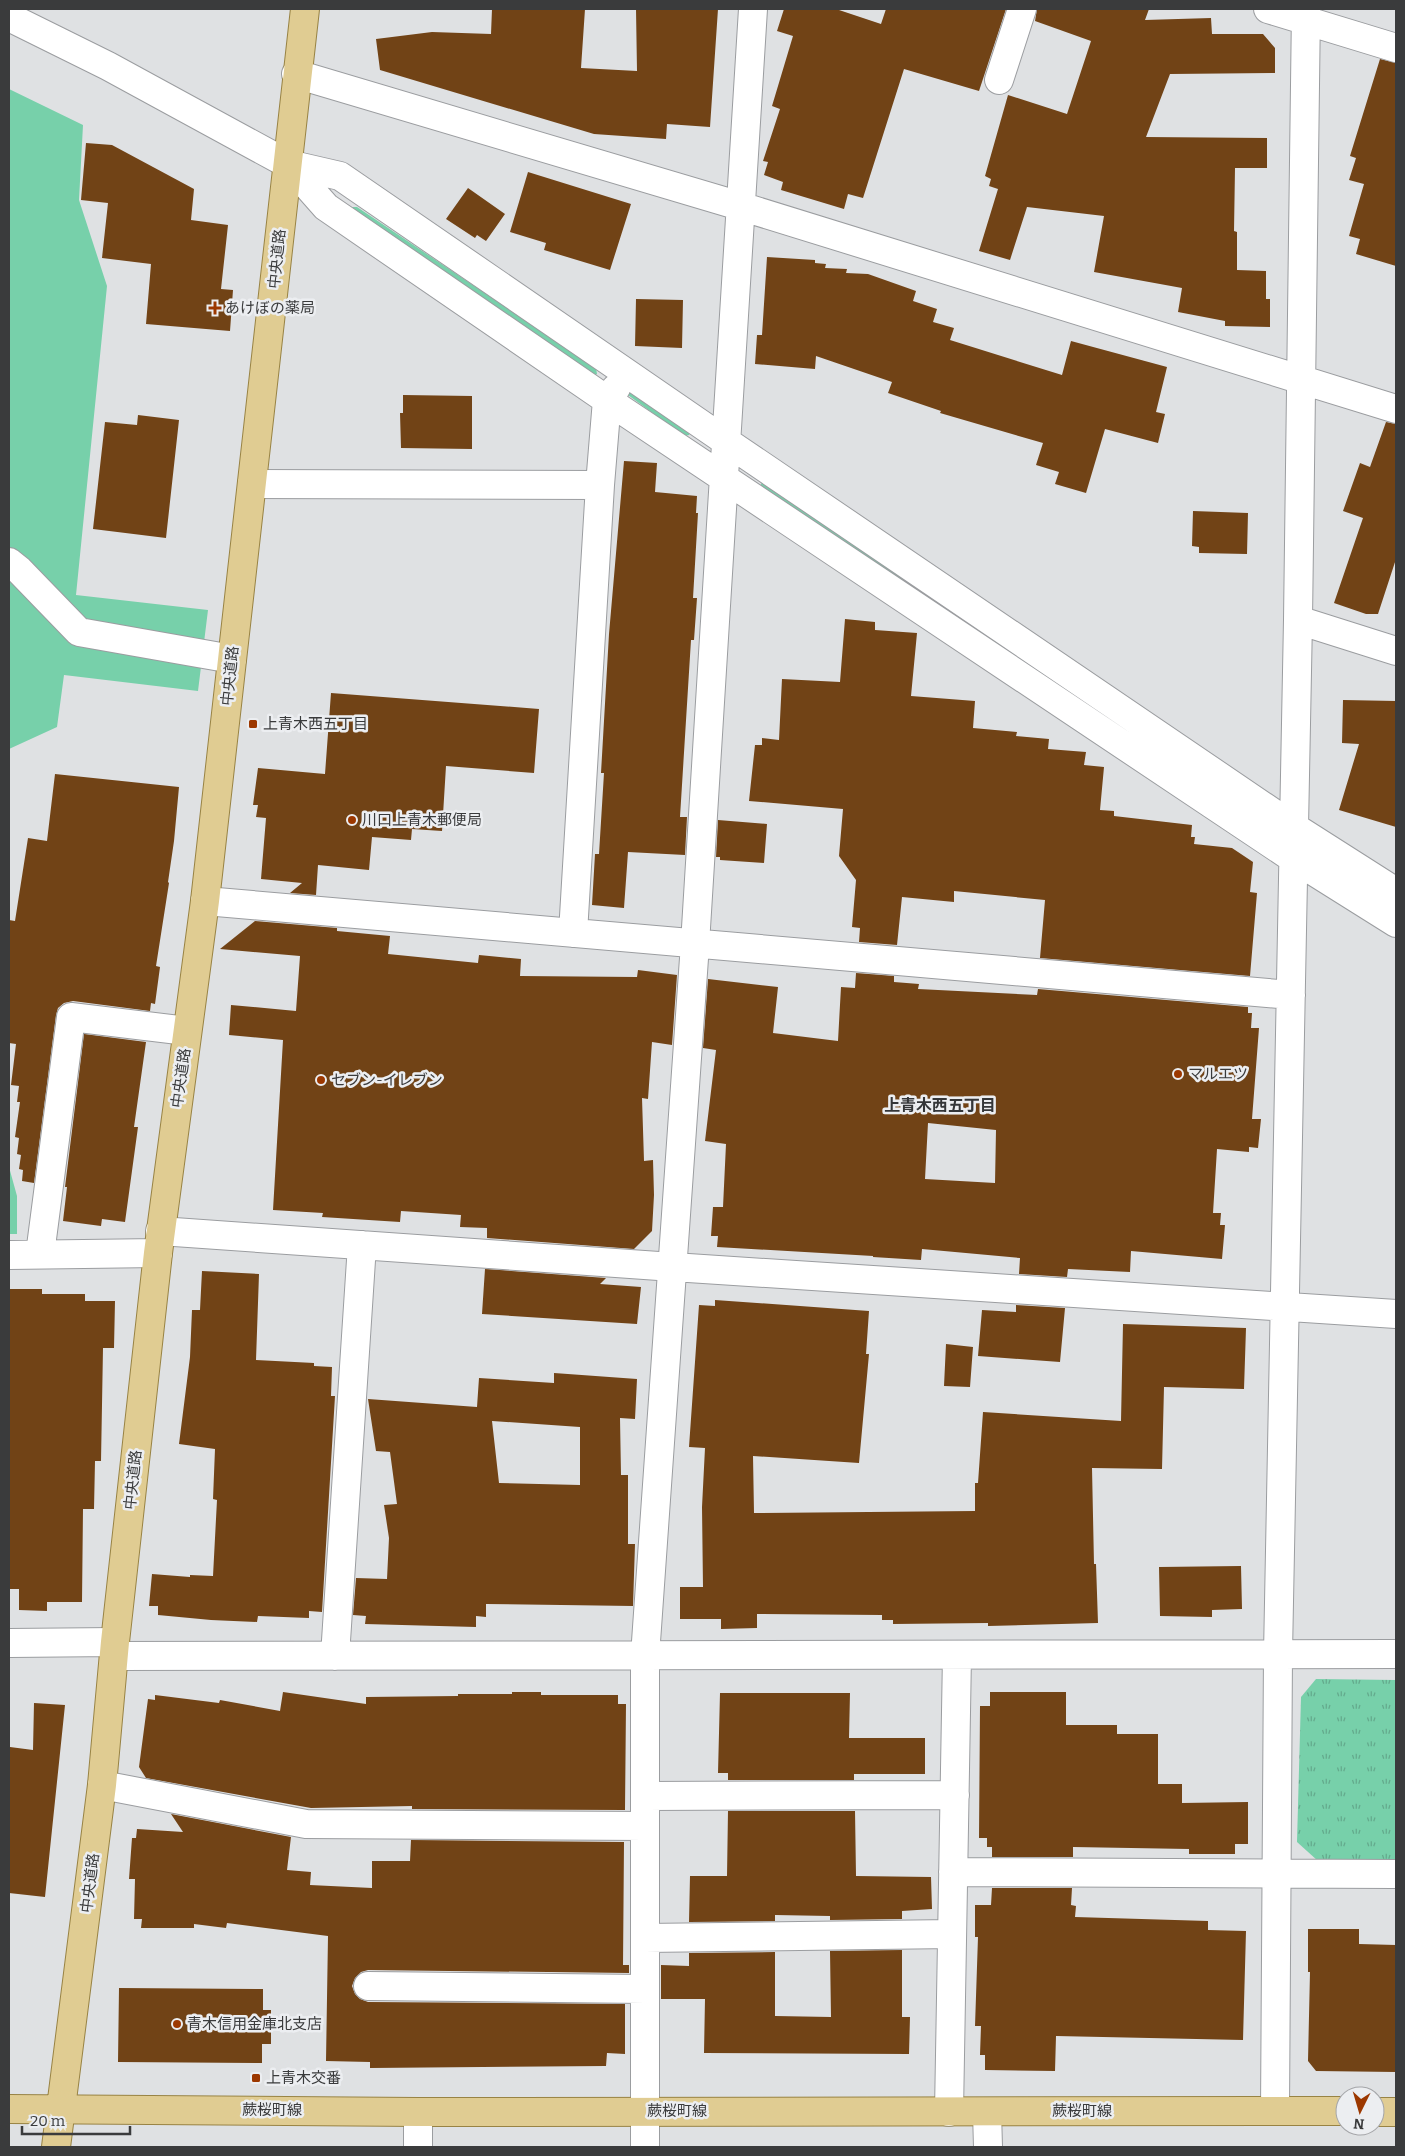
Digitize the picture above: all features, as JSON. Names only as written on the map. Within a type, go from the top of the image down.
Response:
[{"type":"main road","name":"中央道路","points":[[56,2147],[102,1785],[159,1242],[205,901],[288,164],[296,74],[305,9]]},
{"type":"main road","name":"蕨桜町線","points":[[9,2109],[418,2112],[1335,2111]]},
{"type":"street","points":[[645,2147],[645,1656],[695,944],[753,9]]},
{"type":"street","points":[[999,80],[1022,9]]},
{"type":"street","points":[[1268,9],[1306,15],[1396,48]]},
{"type":"street","points":[[1275,2111],[1278,1654],[1294,859],[1306,15]]},
{"type":"street","points":[[9,17],[108,66],[288,164],[340,176],[727,442],[1294,827],[1396,892]]},
{"type":"street","points":[[296,74],[740,206],[1396,409]]},
{"type":"street","points":[[288,164],[326,208],[608,400],[1294,859],[1396,923]]},
{"type":"street","points":[[572,934],[600,485],[608,400],[627,372]]},
{"type":"street","points":[[252,484],[600,485]]},
{"type":"street","points":[[9,562],[79,632],[232,659]]},
{"type":"street","points":[[1298,620],[1396,651]]},
{"type":"street","points":[[205,901],[1291,995]]},
{"type":"street","points":[[40,1254],[71,1016],[187,1032]]},
{"type":"street","points":[[9,1254],[40,1254],[159,1242],[362,1245],[1396,1314]]},
{"type":"street","points":[[335,1656],[362,1245]]},
{"type":"street","points":[[9,1643],[115,1649],[335,1656],[1396,1654]]},
{"type":"street","points":[[948,2112],[957,1655]]},
{"type":"street","points":[[102,1785],[306,1824],[645,1826]]},
{"type":"street","points":[[645,1796],[955,1795]]},
{"type":"street","points":[[954,1872],[1396,1874]]},
{"type":"street","points":[[645,1938],[952,1934]]},
{"type":"street","points":[[368,1986],[645,1989]]},
{"type":"street","points":[[418,2112],[418,2147]]},
{"type":"street","points":[[986,2112],[988,2147]]},
{"type":"green space","points":[[9,89],[83,125],[79,200],[107,286],[76,595],[208,610],[198,691],[64,675],[57,727],[9,749]]},
{"type":"green space","points":[[353,207],[357,207],[596,368],[597,374],[594,376],[351,210]]},
{"type":"green space","points":[[627,390],[691,431],[689,435],[684,436],[628,395]]},
{"type":"green space","points":[[762,482],[1250,808],[1249,816],[760,487]]},
{"type":"green space","points":[[9,1167],[17,1196],[17,1234],[9,1234]]},
{"type":"green space","points":[[1316,1679],[1396,1680],[1396,1861],[1318,1861],[1297,1842],[1301,1697]]},
{"type":"building","points":[[492,9],[585,9],[581,68],[637,71],[636,9],[718,9],[710,127],[667,124],[666,139],[594,134],[380,70],[376,39],[432,32],[491,34]]},
{"type":"building","points":[[784,9],[836,9],[881,24],[886,9],[1006,9],[979,91],[904,69],[863,198],[848,194],[844,209],[781,190],[783,182],[764,175],[768,162],[763,161],[780,109],[772,106],[793,36],[777,31]]},
{"type":"building","points":[[1037,9],[1149,9],[1145,20],[1211,18],[1212,34],[1263,34],[1275,48],[1275,73],[1170,74],[1146,137],[1267,138],[1267,168],[1235,168],[1234,231],[1237,232],[1237,270],[1266,271],[1266,299],[1270,299],[1270,327],[1225,326],[1225,321],[1178,312],[1182,288],[1094,272],[1104,216],[1027,207],[1010,260],[979,251],[998,189],[989,186],[991,179],[985,176],[1008,95],[1067,114],[1091,41],[1035,21]]},
{"type":"building","points":[[1380,59],[1396,63],[1396,266],[1356,254],[1360,239],[1349,236],[1364,184],[1349,180],[1356,158],[1350,156]]},
{"type":"building","points":[[86,143],[112,145],[194,189],[191,220],[228,225],[221,289],[233,290],[230,331],[146,324],[151,264],[102,258],[108,203],[81,200]]},
{"type":"building","points":[[528,172],[631,204],[610,270],[544,250],[546,243],[510,232]]},
{"type":"building","points":[[468,188],[505,214],[486,241],[477,235],[475,238],[446,219]]},
{"type":"building","points":[[767,257],[815,260],[815,263],[826,264],[825,268],[847,269],[846,273],[868,274],[916,291],[913,301],[937,309],[933,322],[954,328],[950,340],[1062,375],[1071,341],[1167,367],[1156,412],[1165,414],[1158,443],[1105,429],[1086,493],[1055,484],[1059,472],[1036,465],[1043,443],[940,413],[941,411],[888,393],[892,382],[816,356],[815,369],[755,364],[757,335],[762,335]]},
{"type":"building","points":[[636,299],[683,300],[682,348],[635,346]]},
{"type":"building","points":[[403,395],[472,396],[472,449],[401,448],[400,413],[403,413]]},
{"type":"building","points":[[138,415],[179,420],[166,538],[93,529],[105,422],[137,425]]},
{"type":"building","points":[[1386,422],[1396,424],[1396,559],[1378,614],[1366,614],[1334,603],[1363,518],[1343,511],[1360,463],[1370,467]]},
{"type":"building","points":[[624,461],[657,463],[655,492],[697,496],[696,513],[698,513],[693,598],[697,598],[694,640],[691,640],[680,817],[687,817],[685,855],[628,852],[624,908],[592,905],[595,854],[599,854],[604,773],[601,773],[609,634]]},
{"type":"building","points":[[1193,511],[1248,513],[1247,554],[1199,553],[1199,547],[1192,546]]},
{"type":"building","points":[[845,619],[875,622],[875,630],[917,633],[911,696],[975,701],[973,728],[1017,732],[1016,736],[1049,739],[1048,749],[1086,752],[1084,765],[1104,767],[1100,810],[1114,811],[1114,816],[1192,825],[1191,837],[1195,837],[1194,844],[1232,848],[1253,862],[1250,892],[1257,893],[1250,976],[1040,958],[1045,900],[954,891],[954,902],[902,897],[897,945],[859,942],[860,928],[852,927],[856,880],[839,856],[843,809],[749,801],[755,745],[762,745],[762,738],[779,740],[782,679],[840,682]]},
{"type":"building","points":[[331,693],[539,709],[534,773],[446,766],[442,831],[412,829],[411,840],[372,837],[369,870],[318,865],[316,895],[290,893],[302,883],[261,879],[266,818],[256,817],[258,805],[253,805],[258,768],[325,774]]},
{"type":"building","points":[[1343,700],[1396,701],[1396,827],[1339,810],[1359,744],[1342,743]]},
{"type":"building","points":[[55,774],[179,787],[169,883],[156,966],[160,967],[155,1004],[151,1003],[150,1011],[73,1001],[64,1003],[58,1008],[34,1183],[22,1181],[23,1170],[19,1169],[21,1155],[17,1154],[19,1138],[15,1137],[20,1102],[17,1102],[19,1086],[11,1085],[16,1044],[9,1043],[9,920],[15,921],[28,838],[47,841]]},
{"type":"building","points":[[718,820],[767,824],[764,863],[720,860],[720,857],[716,857]]},
{"type":"building","points":[[255,921],[337,928],[337,931],[390,936],[388,954],[478,963],[479,955],[521,959],[520,976],[637,977],[638,970],[677,975],[672,1045],[652,1042],[648,1099],[642,1098],[644,1161],[653,1160],[652,1231],[634,1249],[487,1238],[487,1228],[460,1227],[461,1215],[401,1211],[400,1222],[322,1217],[323,1213],[273,1210],[283,1040],[229,1035],[231,1005],[296,1011],[300,956],[220,949]]},
{"type":"building","points":[[856,973],[894,976],[894,982],[919,984],[918,989],[1037,995],[1038,989],[1248,1007],[1248,1013],[1252,1013],[1251,1028],[1259,1028],[1252,1119],[1261,1119],[1258,1148],[1249,1147],[1249,1152],[1217,1149],[1213,1213],[1221,1213],[1220,1225],[1225,1225],[1222,1259],[1131,1251],[1130,1272],[1068,1269],[1067,1277],[1019,1274],[1020,1258],[922,1249],[921,1260],[717,1247],[718,1236],[711,1236],[713,1207],[723,1207],[726,1144],[705,1141],[716,1050],[703,1048],[708,979],[778,987],[773,1033],[838,1041],[841,987],[855,988]],"holes":[[[928,1123],[996,1130],[995,1183],[925,1179]]]},
{"type":"building","points":[[84,1034],[146,1042],[134,1127],[138,1127],[125,1222],[102,1219],[101,1226],[63,1221],[67,1187],[65,1187]]},
{"type":"building","points":[[485,1269],[606,1278],[600,1284],[641,1287],[637,1324],[482,1314]]},
{"type":"building","points":[[202,1271],[259,1274],[256,1360],[314,1363],[314,1366],[332,1367],[331,1396],[335,1396],[322,1612],[309,1611],[309,1618],[258,1616],[257,1622],[211,1620],[158,1615],[158,1606],[149,1606],[152,1574],[190,1577],[190,1575],[213,1576],[217,1500],[213,1499],[215,1449],[179,1444],[190,1357],[192,1310],[200,1310]]},
{"type":"building","points":[[9,1289],[42,1289],[42,1294],[85,1294],[85,1301],[115,1301],[114,1348],[103,1348],[101,1461],[95,1461],[94,1509],[83,1509],[82,1602],[47,1602],[47,1611],[19,1610],[19,1589],[9,1589]]},
{"type":"building","points":[[715,1300],[869,1311],[866,1354],[869,1354],[859,1463],[753,1456],[754,1513],[975,1511],[975,1483],[978,1483],[983,1412],[1121,1421],[1123,1324],[1246,1328],[1244,1389],[1164,1387],[1162,1469],[1092,1468],[1094,1564],[1096,1564],[1098,1623],[988,1626],[988,1623],[893,1624],[893,1620],[882,1620],[882,1615],[757,1614],[757,1628],[721,1629],[721,1619],[680,1619],[680,1587],[703,1587],[702,1507],[705,1448],[689,1447],[699,1305],[715,1306]]},
{"type":"building","points":[[1016,1305],[1065,1308],[1060,1362],[978,1356],[982,1310],[1016,1312]]},
{"type":"building","points":[[946,1344],[973,1347],[970,1387],[944,1386]]},
{"type":"building","points":[[554,1373],[637,1379],[635,1419],[620,1418],[621,1475],[628,1475],[628,1544],[635,1544],[633,1606],[486,1604],[486,1617],[476,1616],[476,1627],[365,1624],[366,1616],[353,1615],[356,1578],[387,1579],[389,1538],[384,1505],[397,1504],[390,1452],[376,1451],[368,1399],[477,1407],[479,1378],[554,1383]],"holes":[[[492,1421],[580,1427],[580,1485],[499,1483]]]},
{"type":"building","points":[[1241,1566],[1242,1609],[1212,1610],[1212,1617],[1160,1616],[1159,1567]]},
{"type":"building","points":[[283,1692],[366,1704],[366,1697],[458,1696],[458,1694],[512,1694],[512,1692],[541,1692],[541,1695],[618,1695],[618,1704],[626,1704],[625,1810],[412,1809],[412,1806],[311,1808],[146,1778],[139,1767],[148,1699],[155,1700],[155,1695],[219,1703],[220,1700],[280,1711]]},
{"type":"building","points":[[990,1692],[1066,1692],[1066,1725],[1117,1725],[1117,1734],[1158,1734],[1158,1784],[1182,1784],[1182,1803],[1248,1802],[1248,1844],[1235,1844],[1235,1854],[1189,1854],[1189,1849],[1073,1847],[1073,1857],[992,1857],[992,1847],[987,1847],[987,1838],[979,1838],[980,1706],[990,1706]]},
{"type":"building","points":[[720,1693],[850,1693],[849,1738],[925,1738],[925,1774],[854,1774],[854,1780],[728,1780],[728,1773],[718,1773]]},
{"type":"building","points":[[34,1703],[65,1705],[45,1897],[9,1893],[10,1747],[33,1750]]},
{"type":"building","points":[[728,1811],[855,1811],[856,1876],[931,1877],[932,1909],[902,1911],[902,1919],[830,1920],[830,1916],[775,1915],[775,1921],[689,1922],[690,1876],[727,1876]]},
{"type":"building","points":[[171,1814],[291,1837],[287,1870],[311,1872],[310,1885],[372,1888],[372,1861],[410,1861],[411,1840],[624,1842],[623,1965],[629,1965],[629,1973],[368,1970],[361,1972],[355,1978],[352,1986],[355,1994],[360,1999],[368,2002],[625,2004],[625,2054],[607,2053],[606,2066],[370,2068],[370,2062],[326,2061],[328,1936],[227,1923],[226,1928],[194,1924],[194,1928],[141,1928],[142,1919],[134,1919],[135,1879],[129,1879],[132,1838],[136,1838],[137,1829],[183,1832]]},
{"type":"building","points":[[992,1888],[1072,1888],[1071,1905],[1076,1906],[1075,1917],[1208,1921],[1208,1930],[1246,1931],[1243,2040],[1056,2036],[1055,2071],[985,2070],[985,2055],[980,2055],[981,2026],[975,2026],[978,1937],[975,1937],[975,1905],[991,1905]]},
{"type":"building","points":[[1308,1929],[1359,1929],[1359,1944],[1396,1945],[1396,2072],[1316,2071],[1308,2061],[1310,1972],[1308,1972]]},
{"type":"building","points":[[902,1950],[902,2017],[910,2017],[909,2054],[704,2053],[705,1999],[661,1999],[661,1965],[689,1966],[689,1953],[775,1952],[775,2016],[831,2017],[830,1951]]},
{"type":"building","points":[[119,1988],[263,1989],[263,2010],[271,2010],[271,2044],[262,2044],[262,2063],[118,2062]]},
{"type":"place","name":"あけぼの薬局","points":[[215,308]]},
{"type":"place","name":"上青木西五丁目","points":[[253,724]]},
{"type":"place","name":"川口上青木郵便局","points":[[352,820]]},
{"type":"place","name":"マルエツ","points":[[1178,1074]]},
{"type":"place","name":"セブン-イレブン","points":[[321,1080]]},
{"type":"place","name":"青木信用金庫北支店","points":[[177,2024]]},
{"type":"place","name":"上青木交番","points":[[256,2078]]},
{"type":"district","name":"上青木西五丁目","points":[[940,1105]]}]
